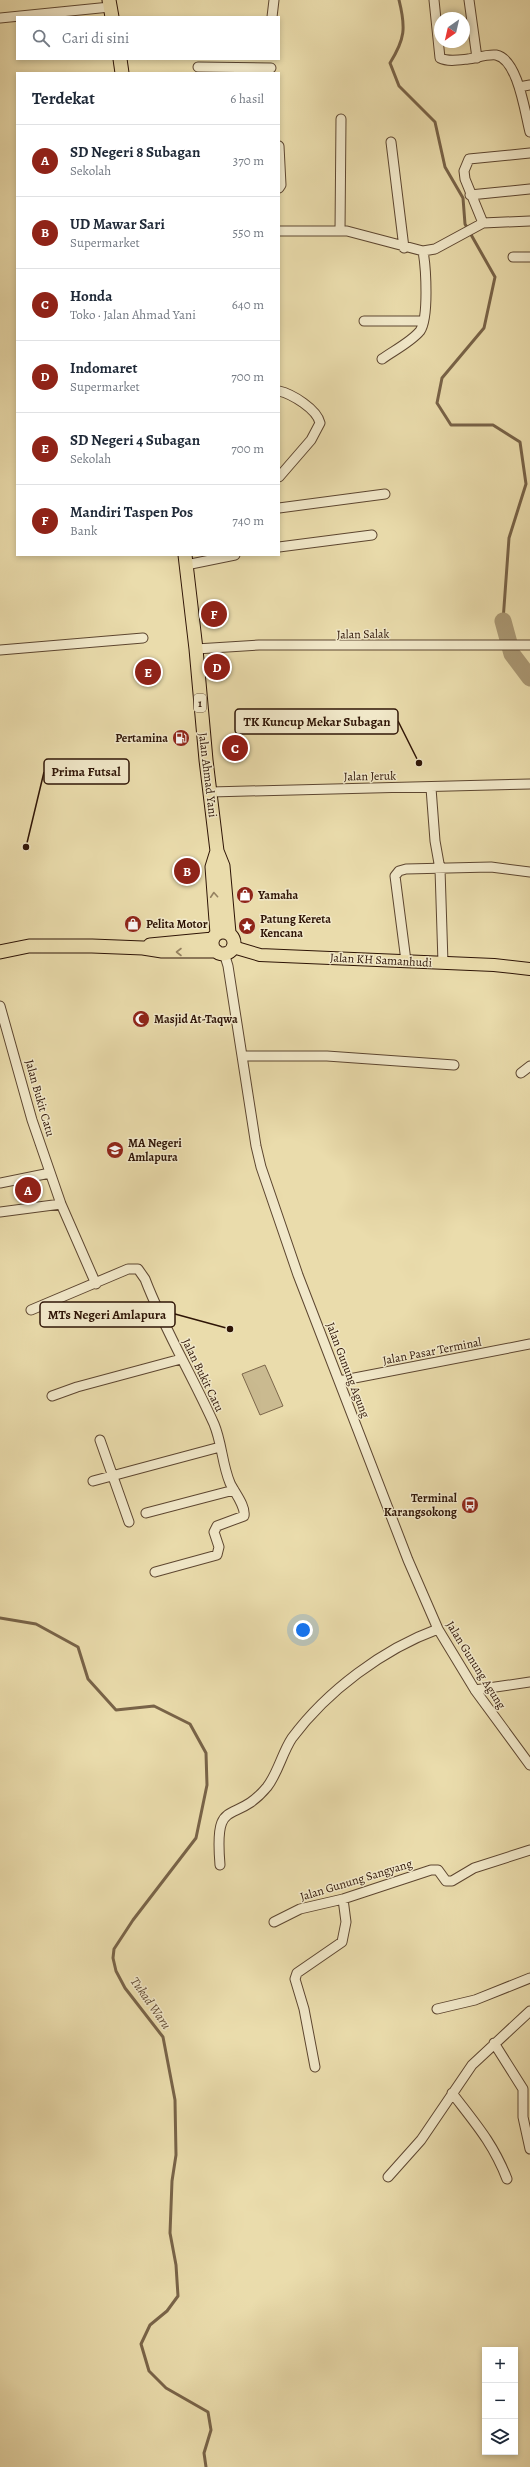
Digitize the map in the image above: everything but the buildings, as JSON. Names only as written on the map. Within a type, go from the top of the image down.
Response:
[{"type":"highway","points":[[120,60],[122,72]]},
{"type":"highway","name":"Jalan Ahmad Yani","points":[[185,560],[196,649],[200,713],[211,792],[217,851],[212,867],[222,943]]},
{"type":"highway","points":[[0,952],[29,946],[143,948],[151,944],[222,943]]},
{"type":"main road","name":"Jalan KH Samanhudi","points":[[222,943],[260,955],[494,965],[530,969]]},
{"type":"street","points":[[272,16],[274,0]]},
{"type":"street","points":[[434,0],[440,58],[444,60],[477,58],[495,55],[503,58],[513,71],[530,132]]},
{"type":"street","points":[[469,0],[477,58]]},
{"type":"street","points":[[22,16],[111,8]]},
{"type":"street","points":[[0,18],[16,17]]},
{"type":"street","points":[[198,67],[271,67]]},
{"type":"street","points":[[518,87],[530,85]]},
{"type":"street","points":[[340,231],[341,119]]},
{"type":"street","points":[[392,142],[404,248]]},
{"type":"street","points":[[480,224],[464,172],[469,159],[530,153]]},
{"type":"street","points":[[280,168],[280,186]]},
{"type":"street","points":[[470,195],[530,189]]},
{"type":"street","points":[[280,231],[340,231],[359,233],[404,248],[423,251],[436,249],[480,224],[530,221]]},
{"type":"street","points":[[382,359],[417,334],[422,328],[426,269],[423,251]]},
{"type":"street","points":[[513,257],[530,257]]},
{"type":"street","points":[[364,321],[423,321]]},
{"type":"street","points":[[280,391],[293,396],[317,415],[320,423],[311,440],[280,476]]},
{"type":"street","points":[[280,508],[385,494]]},
{"type":"street","points":[[280,547],[372,534]]},
{"type":"street","points":[[185,560],[225,556]]},
{"type":"street","points":[[0,650],[143,638]]},
{"type":"street","name":"Jalan Salak","points":[[196,649],[259,645],[530,645]]},
{"type":"street","name":"Jalan Jeruk","points":[[211,792],[286,789],[431,788],[530,784]]},
{"type":"street","points":[[431,788],[435,841],[440,869],[443,964]]},
{"type":"street","points":[[406,961],[395,876],[402,869],[491,867],[530,872]]},
{"type":"street","name":"Jalan Gunung Agung","points":[[222,943],[228,966],[242,1056],[250,1121],[260,1167],[298,1275],[408,1560],[438,1629],[475,1690],[530,1765]]},
{"type":"street","name":"Jalan Bukit Catu","points":[[0,1006],[32,1120],[50,1173],[61,1204],[96,1284]]},
{"type":"street","points":[[242,1056],[327,1056],[454,1065]]},
{"type":"street","points":[[521,1073],[530,1066]]},
{"type":"street","points":[[0,1183],[50,1173]]},
{"type":"street","points":[[0,1212],[61,1204]]},
{"type":"street","name":"Jalan Bukit Catu","points":[[31,1310],[96,1284],[128,1269],[138,1269],[145,1279],[181,1359],[214,1426],[234,1490],[244,1516],[217,1526],[214,1532],[219,1547],[217,1555],[155,1572]]},
{"type":"street","name":"Jalan Pasar Terminal","points":[[339,1382],[530,1344]]},
{"type":"street","points":[[52,1396],[77,1387],[181,1359]]},
{"type":"street","points":[[100,1440],[129,1522]]},
{"type":"street","points":[[93,1481],[220,1447]]},
{"type":"street","points":[[146,1513],[234,1490]]},
{"type":"street","points":[[220,1865],[218,1840],[221,1821],[227,1814],[244,1805],[267,1786],[291,1740],[310,1715],[327,1699],[385,1654],[407,1641],[438,1629]]},
{"type":"street","points":[[475,1690],[530,1682]]},
{"type":"street","name":"Jalan Gunung Sangyang","points":[[274,1922],[300,1910],[343,1900],[431,1870],[438,1870],[450,1882],[474,1868],[530,1850]]},
{"type":"street","points":[[315,2068],[304,2009],[295,1979],[297,1973],[342,1942],[346,1922],[343,1900]]},
{"type":"street","points":[[437,2009],[475,2000],[530,1978]]},
{"type":"street","points":[[388,2177],[421,2140],[472,2065],[530,2011]]},
{"type":"street","points":[[494,2043],[523,2089],[524,2117],[530,2148]]},
{"type":"street","points":[[452,2093],[497,2153],[507,2179]]},
{"type":"shaded area","points":[[265,1365],[283,1406],[260,1415],[242,1374]]},
{"type":"waterway","points":[[399,0],[403,18],[403,33],[399,47],[390,63],[399,86],[435,122],[445,167],[463,198],[465,224],[495,277],[484,328],[442,378],[437,403],[451,425],[493,425],[520,442],[526,484],[509,538],[503,621]]},
{"type":"waterway","points":[[503,621],[512,654],[530,678]]},
{"type":"waterway","name":"Tukad Waru","points":[[0,1618],[36,1624],[78,1647],[88,1679],[116,1710],[154,1706],[190,1724],[206,1753],[207,1785],[196,1838],[133,1920],[114,1949],[113,1958],[116,1971],[125,1988],[163,2037],[175,2100],[176,2155],[172,2181],[170,2233],[176,2265],[178,2296],[167,2311],[150,2325],[141,2344],[149,2371],[166,2388],[208,2412],[211,2430],[204,2453],[206,2467]]},
{"type":"place","name":"Mandiri Taspen Pos","points":[[214,614]]},
{"type":"place","name":"Indomaret","points":[[217,667]]},
{"type":"place","name":"SD Negeri 4 Subagan","points":[[148,672]]},
{"type":"place","name":"Pertamina","points":[[181,738]]},
{"type":"place","name":"Honda","points":[[235,748]]},
{"type":"place","name":"TK Kuncup Mekar Subagan","points":[[419,763]]},
{"type":"place","name":"Prima Futsal","points":[[26,847]]},
{"type":"place","name":"UD Mawar Sari","points":[[187,871]]},
{"type":"place","name":"Yamaha","points":[[245,895]]},
{"type":"place","name":"Pelita Motor","points":[[133,924]]},
{"type":"place","name":"Patung Kereta Kencana","points":[[247,926]]},
{"type":"place","name":"Masjid At-Taqwa","points":[[141,1019]]},
{"type":"place","name":"MA Negeri Amlapura","points":[[115,1150]]},
{"type":"place","name":"SD Negeri 8 Subagan","points":[[28,1190]]},
{"type":"place","name":"MTs Negeri Amlapura","points":[[230,1329]]},
{"type":"place","name":"Terminal Karangsokong","points":[[470,1505]]}]
